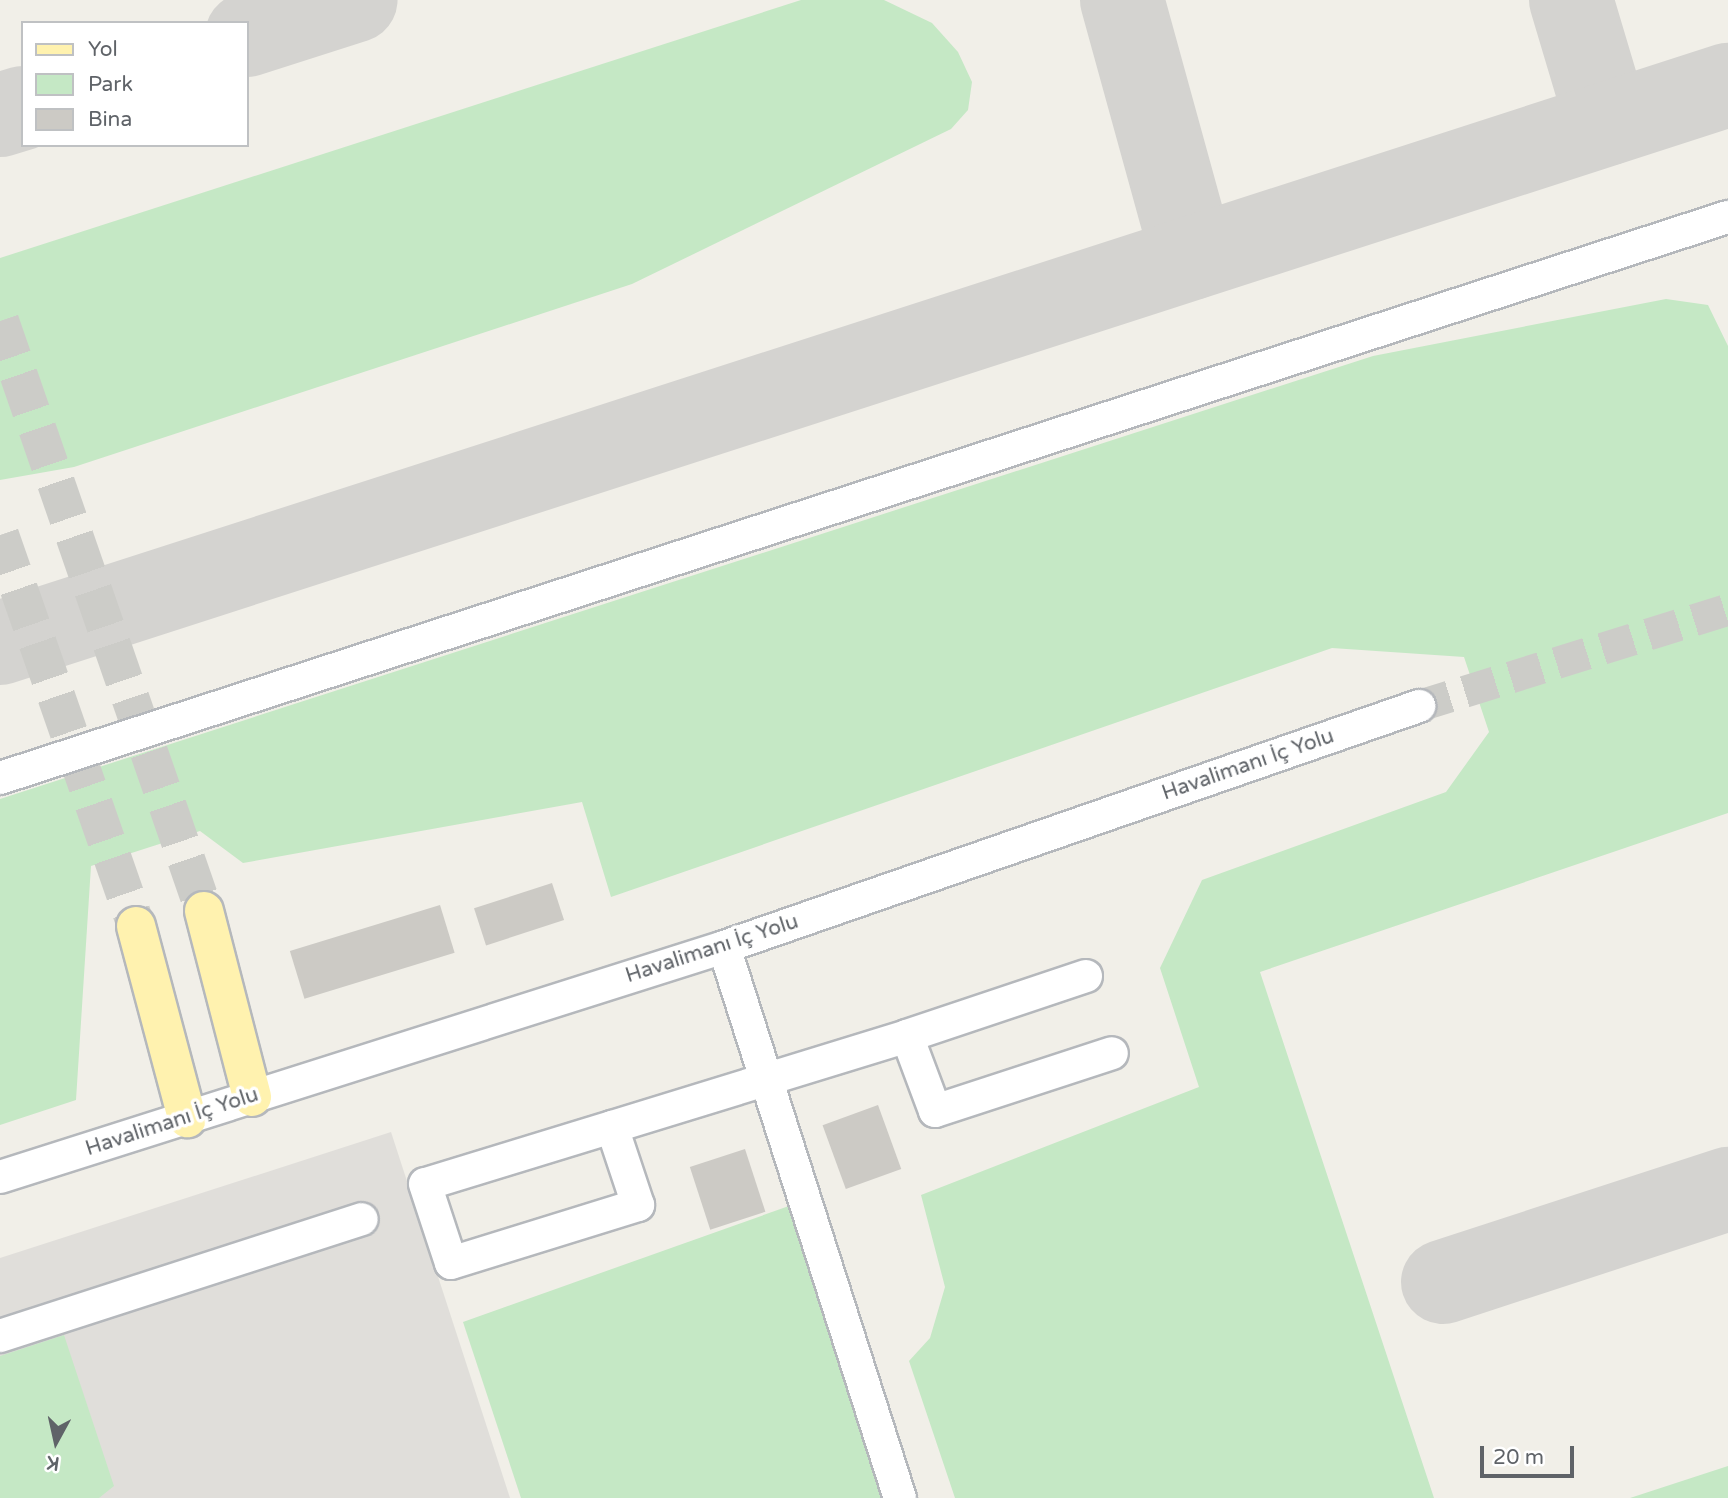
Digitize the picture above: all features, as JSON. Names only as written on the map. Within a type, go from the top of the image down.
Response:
[{"type":"main road","points":[[204,911],[252,1097]]},
{"type":"main road","points":[[136,926],[187,1118]]},
{"type":"street","points":[[0,778],[1728,217]]},
{"type":"street","name":"Havalimanı İç Yolu","points":[[0,1177],[724,947],[1419,706]]},
{"type":"street","points":[[724,947],[763,1080],[900,1498]]},
{"type":"street","points":[[612,1127],[638,1206],[451,1263],[425,1184],[907,1035],[1086,976]]},
{"type":"street","points":[[907,1035],[935,1111],[1112,1053]]},
{"type":"street","points":[[0,1336],[362,1219]]},
{"type":"shaded area","points":[[391,1132],[510,1498],[0,1498],[0,1258]]},
{"type":"green space","points":[[801,0],[884,0],[932,23],[958,52],[972,82],[968,110],[951,129],[632,284],[74,467],[0,480],[0,258]]},
{"type":"green space","points":[[1666,299],[1708,305],[1728,346],[1728,813],[1260,972],[1434,1498],[955,1498],[909,1361],[930,1338],[945,1287],[921,1195],[1199,1087],[1160,968],[1202,880],[1446,792],[1489,732],[1464,657],[1332,648],[611,897],[582,802],[243,863],[200,831],[91,866],[76,1100],[0,1125],[0,799],[1373,356]]},
{"type":"green space","points":[[803,1201],[900,1498],[521,1498],[463,1322]]},
{"type":"green space","points":[[64,1335],[114,1486],[99,1498],[0,1498],[0,1356]]},
{"type":"green space","points":[[1728,1466],[1728,1498],[1630,1498]]},
{"type":"building","points":[[552,883],[564,920],[486,945],[474,908]]},
{"type":"building","points":[[440,905],[455,953],[304,999],[290,951]]},
{"type":"building","points":[[878,1105],[901,1169],[846,1189],[823,1125]]},
{"type":"building","points":[[745,1149],[765,1212],[710,1230],[690,1167]]},
{"type":"taxiway","points":[[248,35],[356,0]]},
{"type":"taxiway","points":[[1122,0],[1193,257]]},
{"type":"taxiway","points":[[1571,0],[1608,124]]},
{"type":"taxiway","points":[[0,643],[1728,85]]},
{"type":"taxiway","points":[[0,115],[21,109]]},
{"type":"taxiway","points":[[1443,1282],[1728,1189]]},
{"type":"tunnel","points":[[0,321],[204,911]]},
{"type":"tunnel","points":[[0,535],[136,926]]},
{"type":"tunnel","points":[[1419,706],[1728,610]]}]
